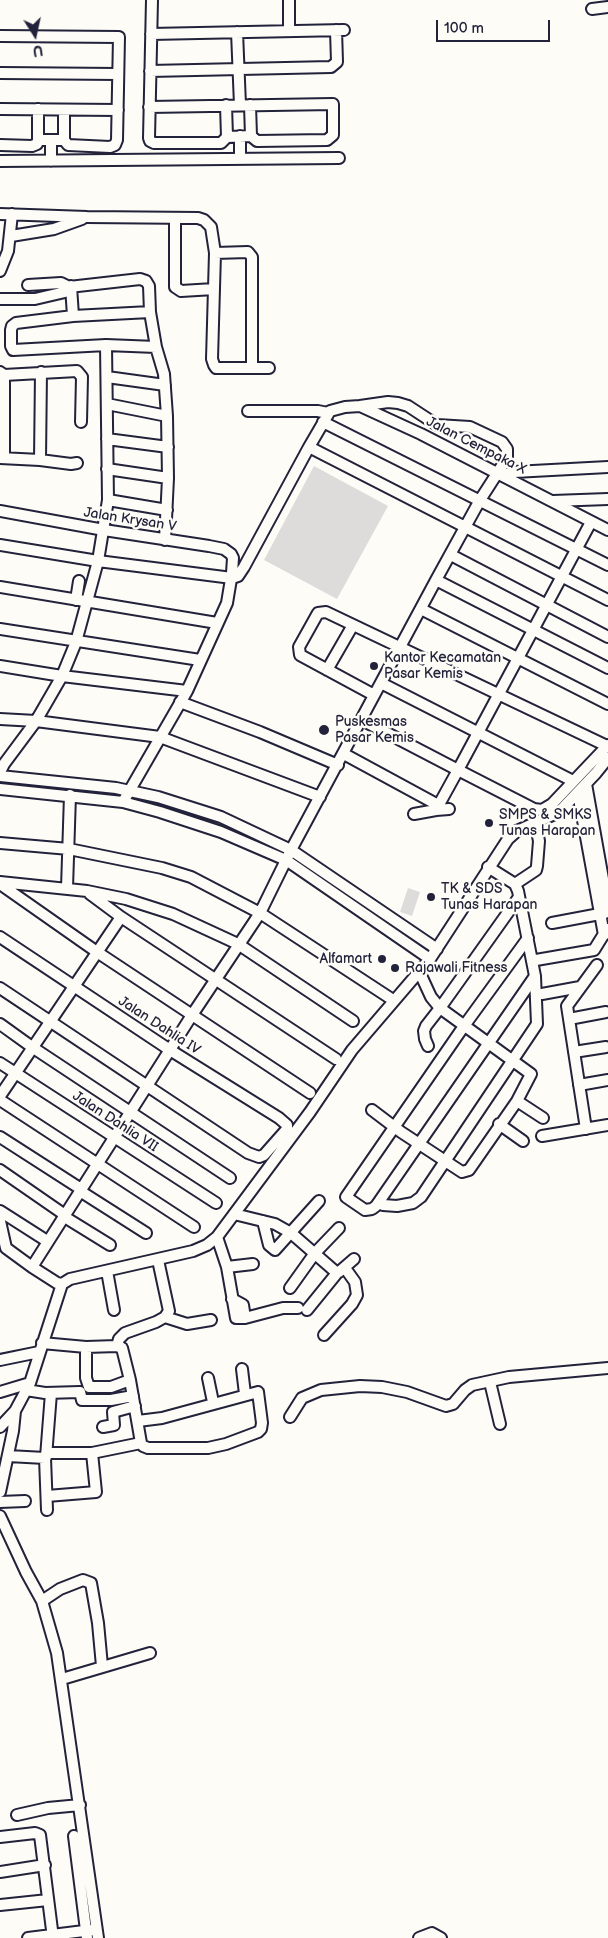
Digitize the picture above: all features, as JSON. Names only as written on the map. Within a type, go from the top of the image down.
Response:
[{"type":"street","points":[[152,0],[148,138],[154,143],[221,142],[227,137],[251,136]]},
{"type":"street","points":[[289,0],[289,31]]},
{"type":"street","points":[[592,9],[608,7]]},
{"type":"street","points":[[150,70],[331,67],[337,62],[340,30],[151,34]]},
{"type":"street","points":[[149,107],[245,105],[333,104],[333,135],[327,140],[257,142],[251,136],[245,105],[239,69],[237,32]]},
{"type":"street","points":[[0,36],[119,37],[117,142],[114,146],[70,146],[66,144],[64,140],[64,110]]},
{"type":"street","points":[[0,73],[118,74]]},
{"type":"street","points":[[226,106],[227,137]]},
{"type":"street","points":[[0,109],[118,110]]},
{"type":"street","points":[[0,145],[32,146],[37,144],[38,110]]},
{"type":"street","points":[[240,136],[240,159]]},
{"type":"street","points":[[38,140],[64,140]]},
{"type":"street","points":[[51,140],[51,160]]},
{"type":"street","points":[[0,161],[339,158]]},
{"type":"street","points":[[0,214],[198,218],[209,224],[215,252],[212,359],[214,366],[216,368],[270,368]]},
{"type":"street","points":[[2,265],[11,236],[12,214]]},
{"type":"street","points":[[11,236],[54,229],[88,217]]},
{"type":"street","points":[[175,218],[175,287],[181,291],[214,289]]},
{"type":"street","points":[[215,252],[248,252],[252,257],[252,367]]},
{"type":"street","points":[[28,285],[61,283],[70,286],[140,279],[146,281],[149,286],[150,312],[156,348],[164,374],[167,416],[168,478],[165,540]]},
{"type":"street","points":[[0,299],[35,299],[65,292],[70,286]]},
{"type":"street","points":[[70,286],[74,316]]},
{"type":"street","points":[[150,312],[74,316],[16,323],[12,326],[11,330],[11,346],[13,350],[106,345],[156,348]]},
{"type":"street","points":[[0,772],[36,721],[62,676],[76,642],[88,602],[98,561],[108,500],[106,345]]},
{"type":"street","points":[[77,463],[2,458],[2,374],[75,370],[82,374],[81,422]]},
{"type":"street","points":[[40,460],[41,372]]},
{"type":"street","points":[[107,377],[165,385]]},
{"type":"street","points":[[0,545],[98,561],[232,578],[238,576],[325,418],[337,408],[388,402],[398,403],[408,406],[437,425],[470,427],[497,438],[505,445],[508,453],[500,474],[480,500],[436,580],[291,850],[260,913],[130,1111],[32,1267]]},
{"type":"street","points":[[107,404],[167,416]]},
{"type":"street","name":"Jalan Cempaka X","points":[[360,406],[421,434],[608,530]]},
{"type":"street","points":[[248,412],[318,411],[325,418],[608,565]]},
{"type":"street","points":[[107,439],[168,448]]},
{"type":"street","points":[[309,447],[608,600]]},
{"type":"street","points":[[500,474],[608,467]]},
{"type":"street","points":[[107,469],[168,478]]},
{"type":"street","points":[[552,501],[608,499]]},
{"type":"street","points":[[108,500],[167,510]]},
{"type":"street","name":"Jalan Krysan V","points":[[0,511],[104,530],[209,546],[227,550],[233,558],[232,578],[227,603],[187,691],[122,802]]},
{"type":"street","points":[[437,808],[519,658],[590,522]]},
{"type":"street","points":[[451,555],[608,636]]},
{"type":"street","points":[[436,580],[608,668]]},
{"type":"street","points":[[76,600],[79,581]]},
{"type":"street","points":[[0,587],[217,623]]},
{"type":"street","points":[[421,609],[608,704]]},
{"type":"street","points":[[362,720],[538,810],[549,807],[608,746],[498,696],[326,612],[317,614],[299,647],[300,655],[374,695]]},
{"type":"street","points":[[327,670],[353,625]]},
{"type":"street","points":[[0,629],[200,660]]},
{"type":"street","points":[[0,666],[62,676],[187,691]]},
{"type":"street","points":[[381,683],[573,781]]},
{"type":"street","points":[[180,702],[260,732],[338,765]]},
{"type":"street","points":[[0,719],[36,721],[160,736],[320,796]]},
{"type":"street","points":[[344,754],[437,808]]},
{"type":"street","points":[[0,1221],[6,1248],[57,1282],[158,1260],[193,1251],[207,1245],[217,1237],[310,1112],[352,1050],[430,959],[488,867],[508,839],[517,831],[559,812],[608,758]]},
{"type":"street","points":[[0,776],[128,791],[158,797],[221,817],[291,850],[437,949]]},
{"type":"street","points":[[568,1017],[598,974],[594,950],[606,932],[605,911],[586,784]]},
{"type":"street","points":[[0,789],[122,802],[221,832],[286,860],[430,959]]},
{"type":"street","points":[[578,793],[605,911]]},
{"type":"street","points":[[67,888],[70,795]]},
{"type":"street","points":[[414,814],[437,808],[449,809]]},
{"type":"street","points":[[515,884],[530,874],[537,866],[539,841],[535,822]]},
{"type":"street","points":[[0,843],[69,849],[162,868],[191,878],[260,913],[390,998]]},
{"type":"street","points":[[379,1202],[383,1205],[397,1206],[416,1202],[537,1024],[535,976],[515,884],[488,867]]},
{"type":"street","points":[[1,887],[67,888],[153,906],[238,944],[353,1021]]},
{"type":"street","points":[[1,887],[310,1093]]},
{"type":"street","points":[[87,891],[121,917],[336,1059]]},
{"type":"street","points":[[428,1046],[424,1039],[426,1026],[519,898]]},
{"type":"street","points":[[552,923],[605,911]]},
{"type":"street","points":[[121,917],[51,1022],[32,1047],[0,1098],[194,1227]]},
{"type":"street","name":"Jalan Dahlia IV","points":[[0,937],[170,1050],[284,1122],[287,1129],[264,1155],[255,1156],[148,1085]]},
{"type":"street","points":[[528,938],[464,1026],[346,1197],[367,1210],[372,1209],[379,1202],[535,976]]},
{"type":"street","points":[[536,960],[594,950]]},
{"type":"street","points":[[586,1129],[567,1006],[596,965]]},
{"type":"street","points":[[372,1110],[394,1127],[462,1172],[467,1171],[517,1101],[531,1075],[530,1072],[440,1008],[431,997],[418,971]]},
{"type":"street","points":[[542,994],[580,987]]},
{"type":"street","points":[[0,988],[148,1085]]},
{"type":"street","points":[[568,1017],[606,1012]]},
{"type":"street","points":[[0,1024],[230,1178]]},
{"type":"street","points":[[574,1052],[606,1047]]},
{"type":"street","name":"Jalan Dahlia VII","points":[[0,1063],[216,1203]]},
{"type":"street","points":[[579,1085],[608,1080]]},
{"type":"street","points":[[517,1101],[543,1118]]},
{"type":"street","points":[[500,1124],[523,1141]]},
{"type":"street","points":[[542,1136],[608,1125]]},
{"type":"street","points":[[0,1137],[146,1233]]},
{"type":"street","points":[[0,1170],[64,1216],[110,1245]]},
{"type":"street","points":[[263,1221],[267,1242],[273,1250],[277,1250],[319,1201]]},
{"type":"street","points":[[0,1211],[47,1241]]},
{"type":"street","points":[[234,1214],[275,1224],[291,1233],[355,1282],[357,1295],[352,1304],[324,1335]]},
{"type":"street","points":[[290,1288],[315,1253],[339,1228]]},
{"type":"street","points":[[217,1237],[227,1267],[235,1317],[238,1318],[245,1318],[282,1308],[303,1309],[354,1260]]},
{"type":"street","points":[[117,1346],[119,1339],[125,1333],[156,1322],[165,1317],[169,1311],[169,1303],[158,1260]]},
{"type":"street","points":[[227,1267],[253,1264]]},
{"type":"street","points":[[107,1271],[114,1310]]},
{"type":"street","points":[[0,1427],[15,1411],[28,1386],[57,1282]]},
{"type":"street","points":[[165,1317],[187,1324],[211,1320]]},
{"type":"street","points":[[0,1360],[40,1348],[117,1346],[124,1351],[141,1443],[148,1448],[192,1449],[226,1444],[254,1434],[262,1426],[258,1392],[213,1402],[162,1418],[138,1421]]},
{"type":"street","points":[[86,1347],[86,1378],[89,1387],[110,1387],[130,1380]]},
{"type":"street","points":[[290,1416],[302,1398],[321,1390],[360,1386],[382,1387],[407,1392],[446,1406],[455,1402],[468,1387],[509,1378],[608,1368]]},
{"type":"street","points":[[242,1369],[245,1394]]},
{"type":"street","points":[[208,1378],[213,1402]]},
{"type":"street","points":[[490,1382],[500,1424]]},
{"type":"street","points":[[0,1392],[28,1386],[51,1393],[80,1392],[82,1400],[134,1401]]},
{"type":"street","points":[[47,1510],[46,1456],[51,1393]]},
{"type":"street","points":[[103,1427],[114,1425],[111,1400]]},
{"type":"street","points":[[113,1412],[134,1401]]},
{"type":"street","points":[[0,1492],[15,1411]]},
{"type":"street","points":[[8,1456],[46,1456],[92,1452],[141,1443]]},
{"type":"street","points":[[47,1496],[96,1492],[92,1452]]},
{"type":"street","points":[[0,1502],[25,1501]]},
{"type":"street","points":[[0,1516],[42,1601],[58,1653],[98,1934],[28,1938]]},
{"type":"street","points":[[42,1601],[60,1589],[83,1580],[91,1583],[98,1622],[102,1666]]},
{"type":"street","points":[[62,1679],[150,1653]]},
{"type":"street","points":[[17,1815],[48,1808],[80,1805]]},
{"type":"street","points":[[0,1837],[38,1834],[53,1937]]},
{"type":"street","points":[[74,1836],[87,1934]]},
{"type":"street","points":[[0,1872],[44,1865]]},
{"type":"street","points":[[0,1905],[48,1900]]},
{"type":"street","points":[[424,1937],[435,1933],[441,1938]]},
{"type":"shaded area","points":[[314,466],[388,506],[337,599],[264,560]]},
{"type":"shaded area","points":[[408,888],[420,892],[412,916],[400,912]]},
{"type":"place","name":"Kantor Kecamatan Pasar Kemis","points":[[374,666]]},
{"type":"place","name":"Puskesmas Pasar Kemis","points":[[324,730]]},
{"type":"place","name":"SMPS & SMKS Tunas Harapan","points":[[489,823]]},
{"type":"place","name":"TK & SDS Tunas Harapan","points":[[431,897]]},
{"type":"place","name":"Alfamart","points":[[382,959]]},
{"type":"place","name":"Rajawali Fitness","points":[[395,968]]}]
